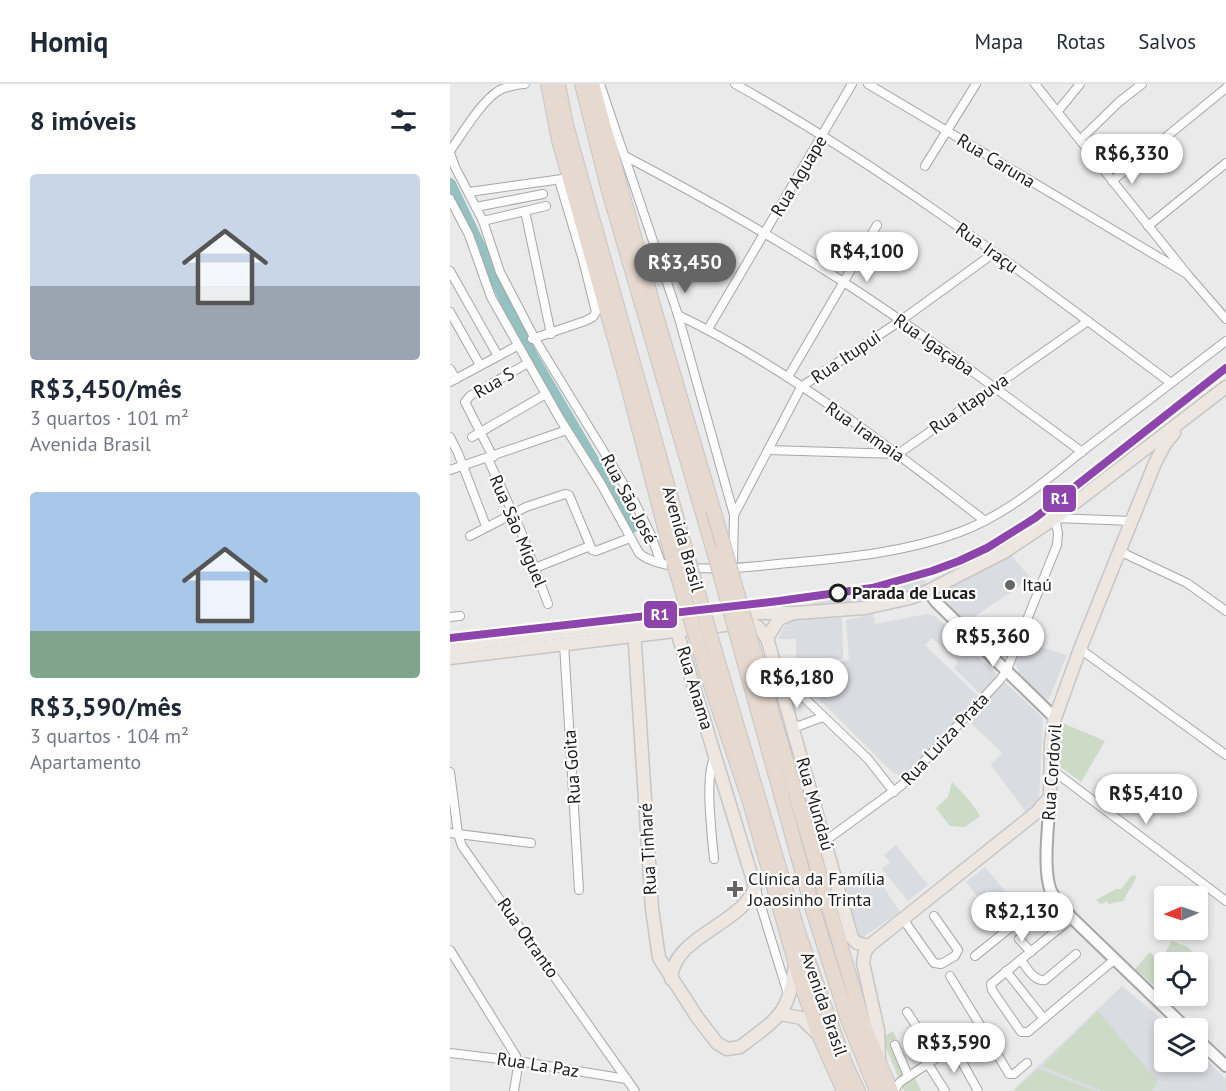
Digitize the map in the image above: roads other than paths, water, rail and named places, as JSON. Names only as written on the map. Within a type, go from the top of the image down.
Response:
[{"type":"highway","name":"Avenida Brasil","points":[[548,84],[564,178],[627,382],[676,562],[718,662],[799,935],[857,1091]]},
{"type":"highway","name":"Avenida Brasil","points":[[558,84],[566,126],[648,415],[682,589],[704,664],[750,802],[795,965],[819,1035],[844,1091]]},
{"type":"highway","name":"Avenida Brasil","points":[[582,84],[618,224],[715,555],[748,653],[865,1029],[890,1087]]},
{"type":"highway","name":"Avenida Brasil","points":[[592,84],[654,309],[713,509],[813,910],[847,1017],[890,1087]]},
{"type":"highway","points":[[813,910],[820,915],[862,1027],[865,1029]]},
{"type":"highway","points":[[802,986],[842,1072],[857,1091]]},
{"type":"main road","points":[[676,626],[751,613],[795,613],[865,608],[910,598],[928,591],[1004,552],[1055,518],[1226,387]]},
{"type":"main road","name":"Rua Cordovil","points":[[1051,891],[1047,873],[1051,741],[1055,718],[1080,649],[1155,463],[1165,444],[1189,417]]},
{"type":"main road","points":[[1140,453],[1149,456],[1155,463]]},
{"type":"main road","points":[[928,591],[936,602],[1055,718]]},
{"type":"main road","points":[[450,646],[676,626],[750,622],[758,627],[767,638],[779,619],[795,613]]},
{"type":"main road","name":"Rua Anama","points":[[676,626],[755,887]]},
{"type":"main road","points":[[450,658],[564,644],[634,630]]},
{"type":"main road","name":"Rua Tinharé","points":[[634,630],[652,909],[658,958],[717,1043],[728,1049],[740,1047],[781,1014]]},
{"type":"main road","name":"Rua Mundaú","points":[[767,638],[852,938],[857,943],[868,946]]},
{"type":"main road","points":[[879,1065],[878,1030],[863,963],[868,946],[1037,812],[1050,797]]},
{"type":"main road","points":[[1024,822],[1037,821],[1048,835]]},
{"type":"main road","points":[[671,979],[672,967],[676,959],[707,931],[746,904],[755,887]]},
{"type":"main road","points":[[1051,891],[1072,918],[1175,1018]]},
{"type":"main road","points":[[658,958],[676,959]]},
{"type":"main road","points":[[795,965],[789,997],[781,1014],[801,1018],[819,1035]]},
{"type":"main road","points":[[1208,1049],[1226,1066]]},
{"type":"street","points":[[450,152],[478,112],[497,92],[525,84]]},
{"type":"street","points":[[600,84],[678,315],[734,515]]},
{"type":"street","name":"Rua Iraçu","points":[[735,84],[823,136],[904,188],[1171,383]]},
{"type":"street","name":"Rua Aguape","points":[[708,329],[852,84]]},
{"type":"street","name":"Rua Caruna","points":[[868,84],[1187,274]]},
{"type":"street","points":[[925,166],[976,84]]},
{"type":"street","points":[[1035,84],[1187,274],[1226,319]]},
{"type":"street","points":[[1058,111],[1080,84]]},
{"type":"street","points":[[1080,140],[1119,102],[1142,84]]},
{"type":"street","points":[[1112,181],[1226,88]]},
{"type":"street","name":"Rua São José","points":[[450,152],[452,161],[483,221],[495,260],[533,339],[634,501],[651,535],[676,562]]},
{"type":"street","name":"Rua Igaçaba","points":[[626,156],[764,233],[843,282],[993,386],[1082,452]]},
{"type":"street","points":[[1149,226],[1226,163]]},
{"type":"street","points":[[469,192],[564,178],[596,308],[593,317],[533,339]]},
{"type":"street","points":[[476,207],[543,194]]},
{"type":"street","name":"Rua São José","points":[[450,199],[469,235],[491,297],[517,346],[601,484],[630,538],[643,557],[676,562]]},
{"type":"street","points":[[483,221],[546,206]]},
{"type":"street","points":[[525,211],[551,334]]},
{"type":"street","points":[[788,377],[877,225]]},
{"type":"street","points":[[1149,252],[1157,249],[1161,242]]},
{"type":"street","name":"Rua Itupui","points":[[734,569],[732,552],[734,515],[801,387],[900,321],[994,253]]},
{"type":"street","points":[[450,271],[498,356]]},
{"type":"street","points":[[450,312],[480,365]]},
{"type":"street","name":"Rua Iramaia","points":[[678,315],[708,329],[788,377],[898,454],[985,521]]},
{"type":"street","name":"Rua Itapuva","points":[[898,454],[1088,321]]},
{"type":"street","points":[[676,562],[687,567],[734,569],[897,550],[937,540],[985,521],[1030,493],[1226,341]]},
{"type":"street","points":[[450,369],[453,380],[517,346]]},
{"type":"street","name":"Rua S","points":[[466,405],[465,402],[470,396],[528,363]]},
{"type":"street","points":[[472,437],[546,394]]},
{"type":"street","name":"Rua São Miguel","points":[[466,405],[481,431],[548,604]]},
{"type":"street","points":[[450,470],[567,430]]},
{"type":"street","points":[[450,437],[486,526]]},
{"type":"street","points":[[768,450],[898,454]]},
{"type":"street","points":[[470,536],[537,502],[565,494],[569,495],[591,548]]},
{"type":"street","points":[[1055,518],[1132,521]]},
{"type":"street","name":"Rua Luiza Prata","points":[[825,841],[894,792],[1006,672],[1057,546],[1058,533],[1055,518]]},
{"type":"street","points":[[535,568],[591,548],[596,550],[630,538]]},
{"type":"street","points":[[1119,551],[1187,583],[1226,611]]},
{"type":"street","points":[[450,617],[460,616]]},
{"type":"street","name":"Rua Goita","points":[[564,644],[579,890]]},
{"type":"street","points":[[1080,649],[1226,755]]},
{"type":"street","points":[[782,686],[796,691],[868,759],[894,792]]},
{"type":"street","points":[[794,728],[823,717]]},
{"type":"street","name":"Rua Anama","points":[[714,859],[710,778],[712,762],[716,755]]},
{"type":"street","points":[[1051,769],[1226,901]]},
{"type":"street","name":"Rua Otranto","points":[[450,772],[454,834],[635,1091]]},
{"type":"street","points":[[454,834],[531,843]]},
{"type":"street","name":"Rua Anama","points":[[755,887],[789,997]]},
{"type":"street","points":[[975,956],[1031,911],[1051,891]]},
{"type":"street","points":[[746,904],[760,908]]},
{"type":"street","points":[[903,919],[934,963],[941,964],[955,956],[958,950],[934,916]]},
{"type":"street","points":[[1072,918],[992,981],[991,986],[1020,1031],[1028,1032],[1114,960]]},
{"type":"street","points":[[1019,939],[1031,952]]},
{"type":"street","points":[[450,950],[513,1051],[517,1060],[514,1091]]},
{"type":"street","points":[[1021,960],[1036,979],[1042,981],[1076,954]]},
{"type":"street","points":[[1006,971],[1044,1019]]},
{"type":"street","points":[[950,976],[1009,1074],[1014,1074],[1027,1063]]},
{"type":"street","points":[[907,1012],[937,1057]]},
{"type":"street","points":[[890,1087],[928,1064],[980,1025]]},
{"type":"street","points":[[952,1044],[978,1091]]},
{"type":"street","points":[[895,1045],[908,1076]]},
{"type":"street","name":"Rua La Paz","points":[[450,1053],[517,1060],[626,1079]]},
{"type":"street","points":[[928,1064],[945,1091]]},
{"type":"waterway","points":[[450,184],[532,356],[632,527]]},
{"type":"place","name":"Itaú","points":[[1010,585]]},
{"type":"place","name":"Parada de Lucas","points":[[838,593]]},
{"type":"place","name":"Clínica da Família Joaosinho Trinta","points":[[735,889]]}]
